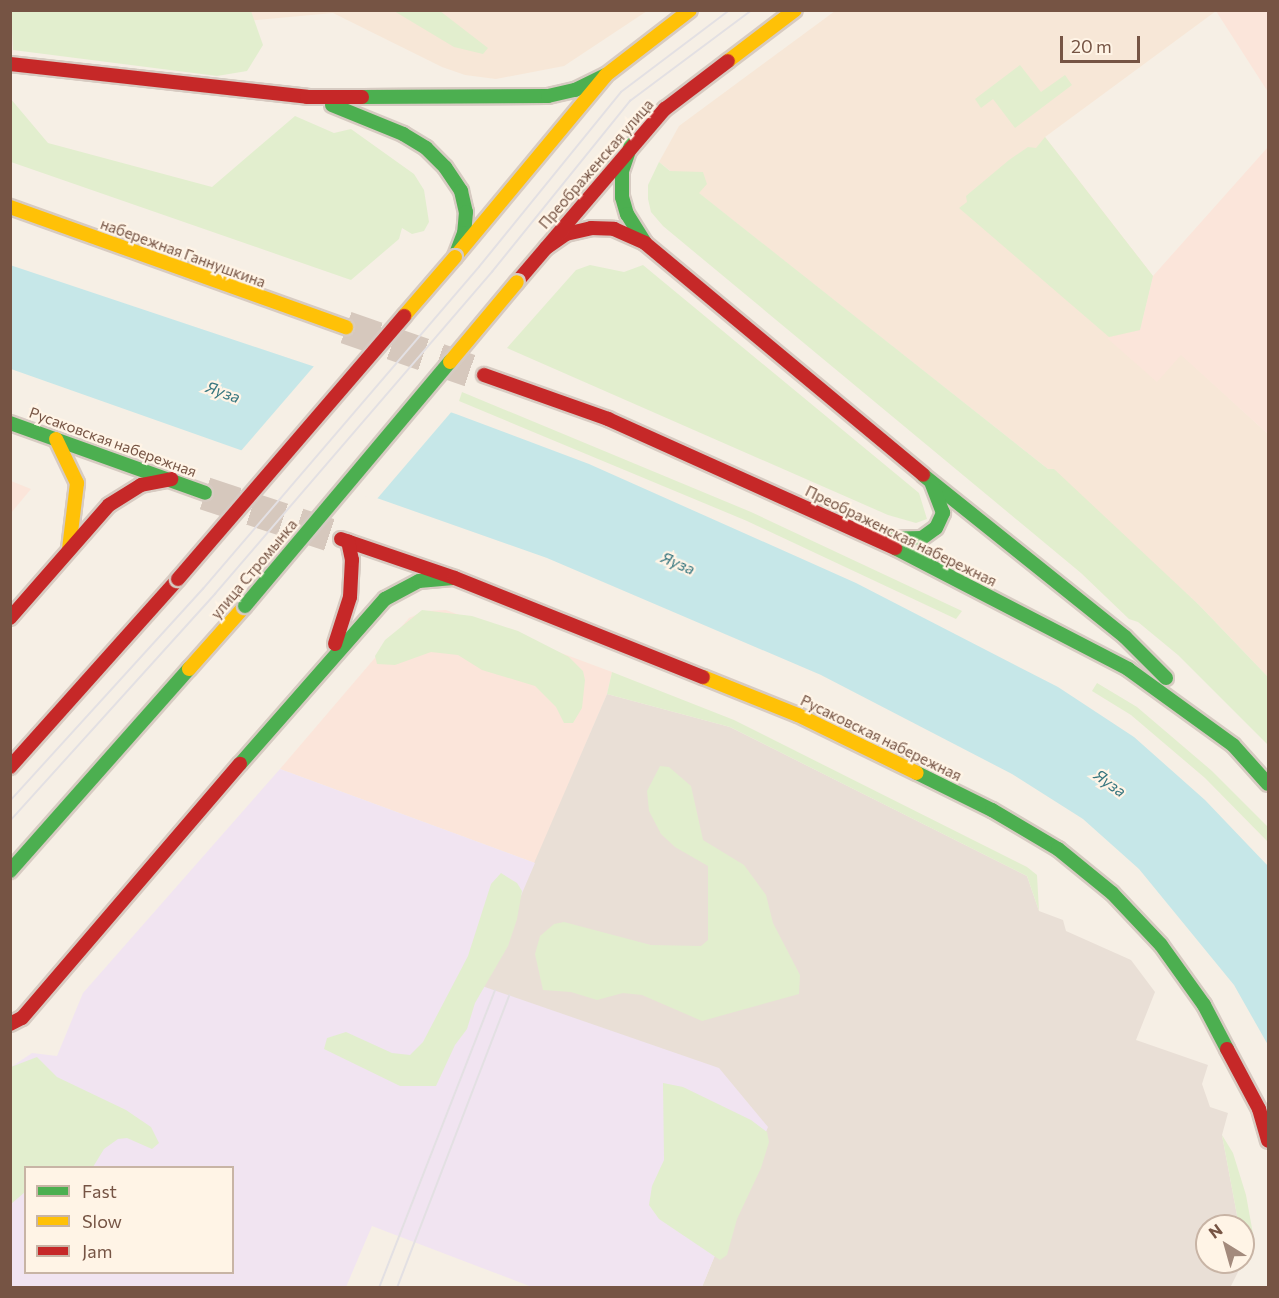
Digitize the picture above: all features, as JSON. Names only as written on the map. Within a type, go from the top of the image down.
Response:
[{"type":"main road","points":[[10,767],[178,579],[455,257],[535,156],[606,75],[690,10]]},
{"type":"main road","name":"Преображенская улица","points":[[517,282],[631,145],[692,85],[795,10]]},
{"type":"main road","points":[[10,64],[307,97],[548,96],[575,90],[606,75]]},
{"type":"main road","points":[[307,97],[354,111],[403,134],[445,166],[461,191],[466,212],[464,233],[455,257]]},
{"type":"main road","points":[[631,145],[622,171],[622,197],[627,214],[645,243]]},
{"type":"main road","name":"набережная Ганнушкина","points":[[10,207],[346,327]]},
{"type":"main road","points":[[546,248],[566,234],[591,228],[614,229],[645,243],[931,482],[1125,637],[1233,745]]},
{"type":"main road","name":"улица Стромынка","points":[[10,871],[245,606],[517,282]]},
{"type":"main road","name":"Преображенская набережная","points":[[484,375],[608,419],[878,539],[1128,669],[1233,745],[1269,784]]},
{"type":"main road","name":"Русаковская набережная","points":[[10,423],[205,493]]},
{"type":"main road","points":[[56,439],[77,483],[69,549]]},
{"type":"main road","points":[[10,618],[108,505],[141,485],[171,479]]},
{"type":"main road","points":[[878,539],[922,538],[936,528],[942,513],[931,482]]},
{"type":"main road","name":"Русаковская набережная","points":[[330,658],[350,597],[352,560],[344,540],[455,578],[798,715],[992,810],[1058,849],[1112,893],[1161,945],[1204,1005],[1254,1099],[1269,1141]]},
{"type":"main road","points":[[10,1024],[22,1018],[330,658],[385,599],[419,581],[455,578]]},
{"type":"main road","points":[[17,998],[54,981]]},
{"type":"shaded area","points":[[233,11],[647,11],[564,66],[496,79],[465,75],[442,67],[333,13],[246,21]]},
{"type":"shaded area","points":[[835,11],[1216,11],[1045,137],[1153,276],[1140,330],[1181,354],[1268,434],[1268,677],[1199,605],[1067,484],[659,162],[679,126]]},
{"type":"shaded area","points":[[1216,11],[1268,11],[1268,92]]},
{"type":"shaded area","points":[[1268,147],[1268,434],[1181,355],[1157,382],[1107,338],[1140,330],[1153,276]]},
{"type":"shaded area","points":[[10,481],[31,489],[11,513]]},
{"type":"shaded area","points":[[446,610],[612,672],[607,694],[535,863],[280,769],[409,618],[425,611]]},
{"type":"shaded area","points":[[607,694],[730,727],[1027,876],[1039,911],[1063,920],[1066,931],[1131,960],[1155,992],[1136,1040],[1208,1065],[1202,1084],[1210,1107],[1228,1113],[1222,1135],[1237,1214],[1195,1214],[1195,1274],[1237,1274],[1230,1288],[702,1287],[767,1127],[481,986]]},
{"type":"shaded area","points":[[280,769],[535,863],[482,986],[719,1068],[768,1127],[702,1287],[532,1287],[372,1226],[346,1287],[11,1288],[11,1067],[32,1053],[57,1056],[83,993]]},
{"type":"green space","points":[[11,10],[251,11],[263,45],[247,71],[217,76],[13,50]]},
{"type":"green space","points":[[394,11],[440,11],[488,48],[483,54],[454,47]]},
{"type":"green space","points":[[1020,65],[1041,92],[1065,75],[1072,85],[1015,128],[993,99],[981,108],[975,99]]},
{"type":"green space","points":[[10,98],[48,143],[212,187],[295,116],[334,133],[351,129],[414,174],[424,190],[429,222],[424,231],[412,234],[402,228],[399,239],[351,280],[11,162]]},
{"type":"green space","points":[[1045,137],[1153,276],[1140,330],[1109,337],[959,208],[967,202],[966,196],[1009,160],[1028,147],[1036,148]]},
{"type":"green space","points":[[659,162],[670,171],[703,172],[707,184],[699,193],[1048,469],[1054,469],[1199,605],[1268,677],[1268,745],[1178,655],[1138,622],[1129,619],[1081,573],[663,226],[651,212],[648,199],[648,185]]},
{"type":"green space","points":[[590,265],[624,272],[643,265],[919,493],[927,519],[916,523],[888,515],[507,348],[576,270]]},
{"type":"green space","points":[[462,392],[751,512],[962,611],[956,619],[747,521],[459,401]]},
{"type":"green space","points":[[422,610],[472,616],[518,631],[569,657],[583,671],[585,680],[582,708],[573,723],[564,723],[556,707],[535,686],[482,670],[458,655],[431,652],[395,665],[377,664],[375,656],[385,640]]},
{"type":"green space","points":[[612,672],[734,720],[1027,867],[1037,875],[1039,911],[1027,876],[730,727],[607,694]]},
{"type":"green space","points":[[1097,683],[1137,707],[1212,771],[1268,827],[1268,842],[1205,778],[1131,715],[1092,691]]},
{"type":"green space","points":[[660,766],[669,767],[691,786],[703,840],[744,865],[766,895],[773,923],[800,975],[799,994],[702,1021],[642,995],[623,993],[597,1000],[571,992],[543,990],[535,954],[540,936],[554,924],[564,922],[651,945],[701,946],[708,940],[708,866],[675,847],[661,834],[649,811],[647,791]]},
{"type":"green space","points":[[501,873],[517,883],[522,891],[517,919],[508,946],[475,1003],[467,1029],[455,1045],[436,1086],[400,1086],[324,1049],[327,1038],[346,1032],[392,1053],[410,1055],[423,1042],[468,956],[491,884]]},
{"type":"green space","points":[[37,1057],[57,1077],[126,1110],[151,1127],[159,1143],[152,1149],[127,1138],[118,1139],[104,1149],[94,1166],[24,1166],[24,1193],[11,1204],[11,1067]]},
{"type":"green space","points":[[663,1083],[683,1087],[751,1120],[767,1132],[769,1142],[761,1168],[737,1219],[727,1255],[720,1260],[659,1219],[649,1205],[652,1186],[664,1160]]},
{"type":"green space","points":[[1222,1135],[1233,1153],[1249,1214],[1237,1214]]},
{"type":"water","name":"Яуза","points":[[10,265],[456,414],[589,464],[856,583],[1058,687],[1134,737],[1205,800],[1268,866],[1268,1045],[1234,985],[1139,869],[1083,819],[1012,774],[821,675],[547,558],[11,369]]},
{"type":"pier","points":[[315,365],[453,410],[376,500],[240,452]]},
{"type":"tunnel","points":[[346,327],[484,375]]},
{"type":"tunnel","points":[[205,493],[337,537]]},
{"type":"tram line","points":[[10,801],[203,589],[479,267],[621,92],[730,10]]},
{"type":"tram line","points":[[10,821],[215,594],[492,272],[630,101],[752,10]]},
{"type":"tram line","points":[[379,1288],[495,991]]},
{"type":"tram line","points":[[397,1288],[509,996]]},
{"type":"traffic: fast","points":[[362,97],[548,96],[575,90],[606,75]]},
{"type":"traffic: fast","points":[[332,105],[403,134],[426,148],[445,167],[461,191],[466,212],[464,233],[455,257]]},
{"type":"traffic: fast","points":[[631,145],[622,171],[622,197],[627,214],[645,243]]},
{"type":"traffic: fast","points":[[245,606],[450,362]]},
{"type":"traffic: fast","points":[[10,423],[205,493]]},
{"type":"traffic: fast","points":[[923,475],[1125,637],[1166,678]]},
{"type":"traffic: fast","points":[[880,539],[922,538],[936,528],[943,513],[931,482]]},
{"type":"traffic: fast","points":[[895,548],[1128,669],[1233,745],[1268,784]]},
{"type":"traffic: fast","points":[[240,764],[385,599],[419,581],[453,578]]},
{"type":"traffic: fast","points":[[10,871],[189,669]]},
{"type":"traffic: fast","points":[[917,773],[992,810],[1058,849],[1112,893],[1161,945],[1204,1005],[1227,1049]]},
{"type":"traffic: slow","points":[[455,257],[606,75],[690,10]]},
{"type":"traffic: slow","points":[[728,61],[795,10]]},
{"type":"traffic: slow","points":[[10,207],[346,327]]},
{"type":"traffic: slow","points":[[404,316],[455,257]]},
{"type":"traffic: slow","points":[[450,362],[517,282]]},
{"type":"traffic: slow","points":[[56,439],[77,483],[69,549]]},
{"type":"traffic: slow","points":[[189,669],[245,606]]},
{"type":"traffic: slow","points":[[703,677],[798,715],[917,773]]},
{"type":"traffic: jam","points":[[517,282],[665,109],[728,61]]},
{"type":"traffic: jam","points":[[10,64],[307,97],[362,97]]},
{"type":"traffic: jam","points":[[546,248],[566,234],[591,228],[614,229],[645,243],[923,475]]},
{"type":"traffic: jam","points":[[178,579],[404,316]]},
{"type":"traffic: jam","points":[[484,375],[608,419],[895,548]]},
{"type":"traffic: jam","points":[[10,618],[109,505],[141,485],[171,479]]},
{"type":"traffic: jam","points":[[341,539],[455,578],[703,677]]},
{"type":"traffic: jam","points":[[335,644],[350,597],[352,560],[348,541]]},
{"type":"traffic: jam","points":[[10,767],[178,579]]},
{"type":"traffic: jam","points":[[10,1024],[22,1018],[240,764]]},
{"type":"traffic: jam","points":[[1227,1049],[1259,1109],[1268,1141]]}]
